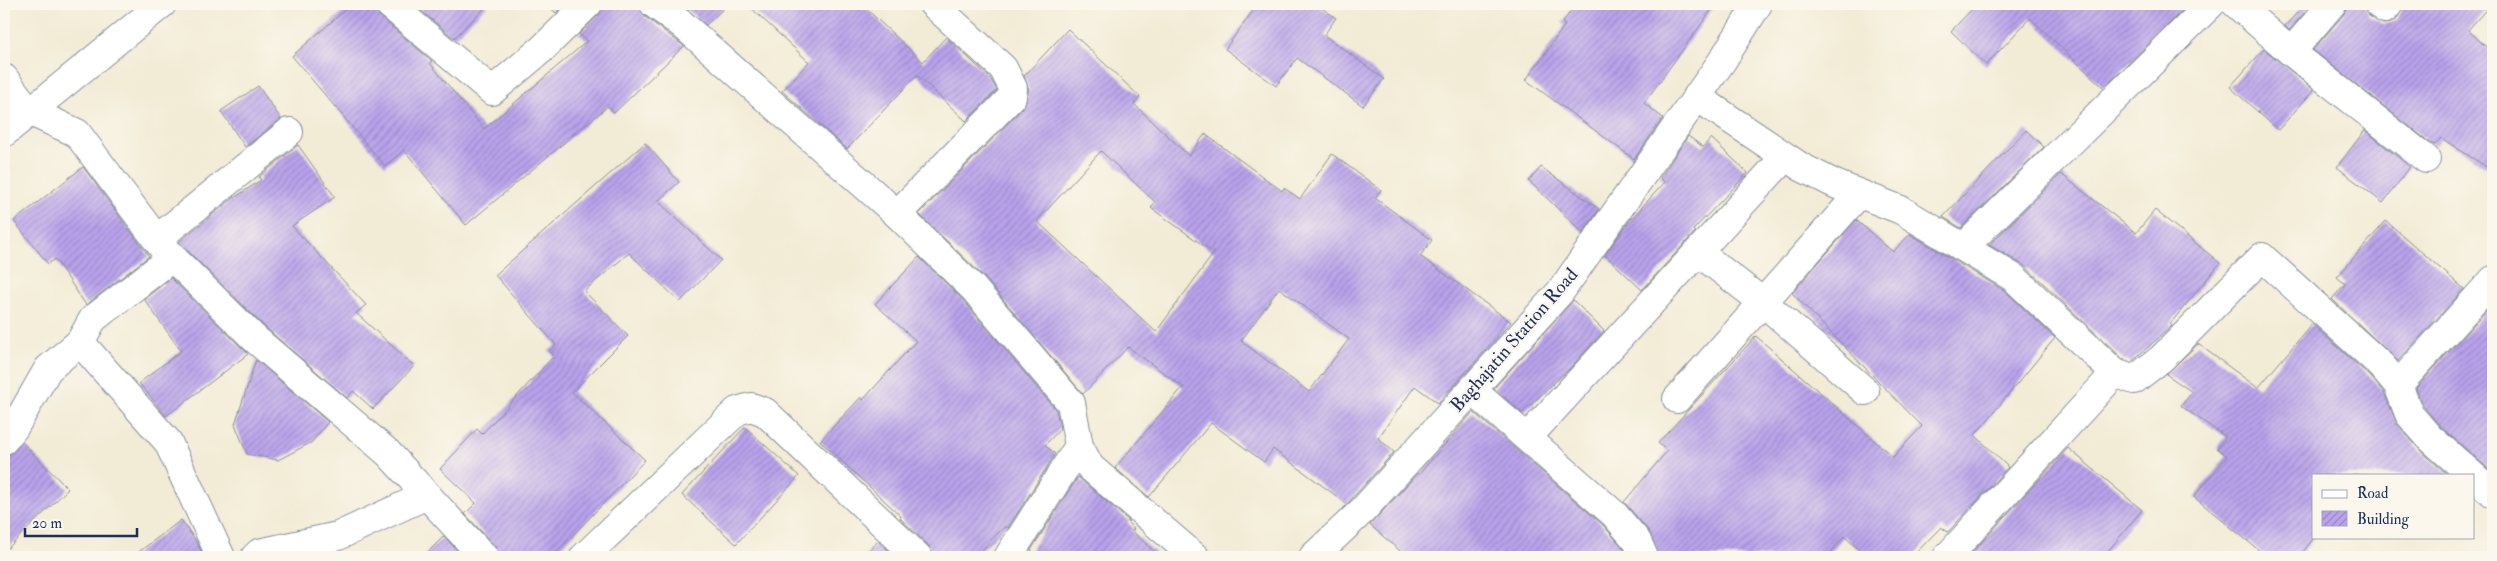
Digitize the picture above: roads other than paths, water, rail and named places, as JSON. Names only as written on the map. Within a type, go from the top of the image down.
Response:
[{"type":"street","points":[[4,133],[162,4]]},
{"type":"street","points":[[389,4],[492,91],[542,49],[588,4]]},
{"type":"street","points":[[654,4],[683,25],[897,214],[973,288],[1071,403],[1079,446],[1090,467],[1195,557]]},
{"type":"street","points":[[897,214],[1012,97],[1013,88],[1003,68],[933,4]]},
{"type":"street","name":"Baghajatin Station Road","points":[[1313,557],[1363,510],[1561,291],[1698,97],[1758,4]]},
{"type":"street","points":[[1964,247],[2211,4]]},
{"type":"street","points":[[2236,4],[2291,52],[2426,159]]},
{"type":"street","points":[[2291,52],[2332,4]]},
{"type":"street","points":[[2379,4],[2385,8],[2389,4]]},
{"type":"street","points":[[4,78],[29,111],[77,133],[165,248],[255,338],[388,453],[484,557]]},
{"type":"street","points":[[1698,97],[1809,172],[1901,210],[2014,278],[2115,373],[2134,380],[2162,358],[2262,257],[2382,366],[2398,385],[2409,414],[2429,437],[2472,474]]},
{"type":"street","points":[[4,440],[14,428],[48,369],[80,342],[93,319],[165,248],[289,132]]},
{"type":"street","points":[[1527,438],[1785,157]]},
{"type":"street","points":[[1677,399],[1859,194]]},
{"type":"street","points":[[1698,252],[1764,303],[1865,391]]},
{"type":"street","points":[[2398,385],[2493,280]]},
{"type":"street","points":[[80,342],[168,442],[221,557]]},
{"type":"street","points":[[1947,557],[2115,373]]},
{"type":"street","points":[[1472,390],[1614,514],[1637,541],[1644,557]]},
{"type":"street","points":[[584,557],[737,411],[751,407],[765,412],[918,557]]},
{"type":"street","points":[[1008,557],[1079,446]]},
{"type":"street","points":[[2474,476],[2493,493]]},
{"type":"street","points":[[255,557],[259,553],[338,536],[427,495]]}]
